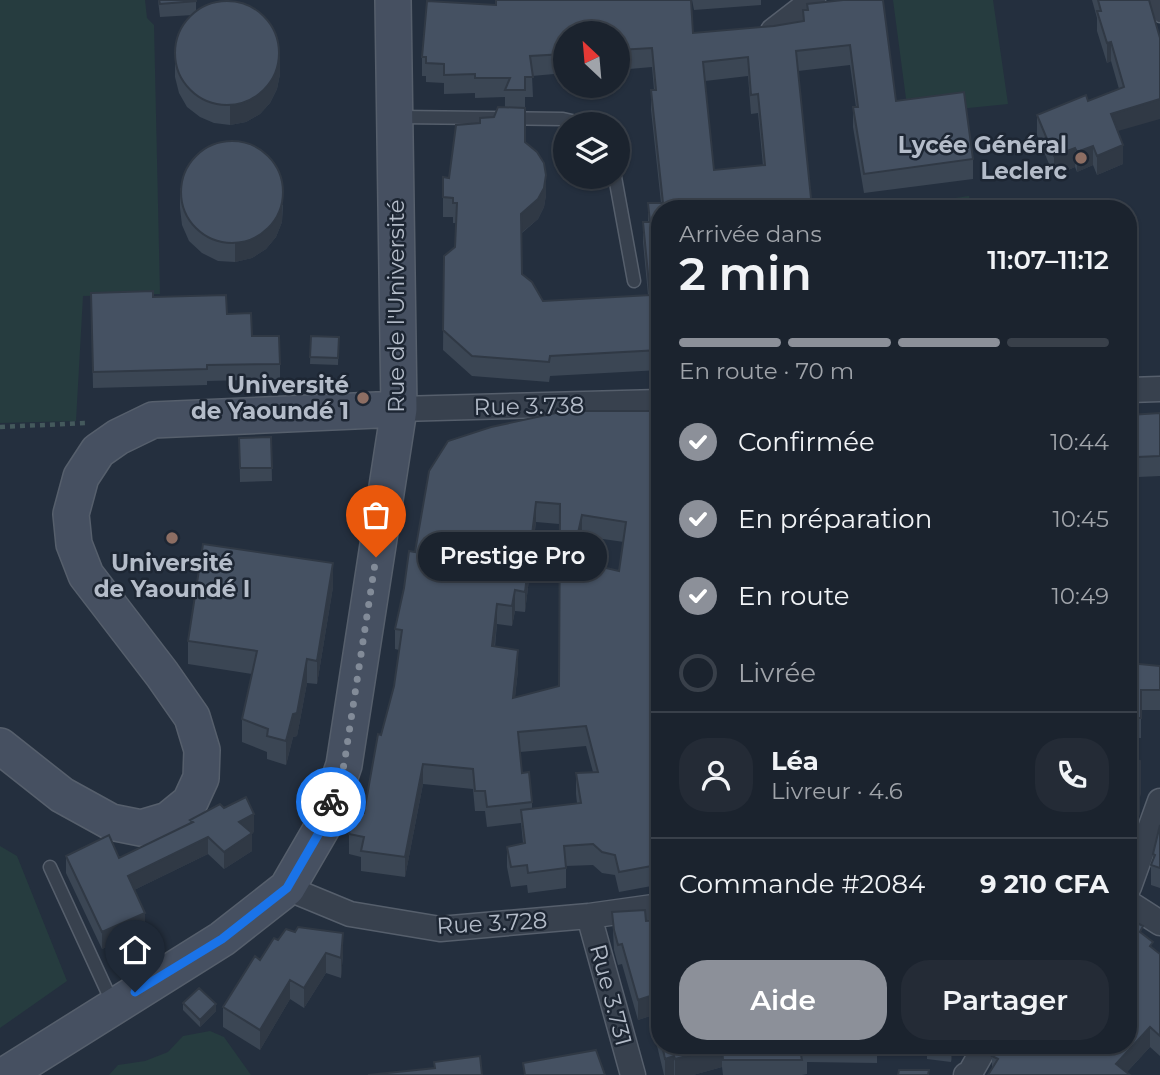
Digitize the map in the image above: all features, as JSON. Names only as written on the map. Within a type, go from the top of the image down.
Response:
[{"type":"main road","name":"Rue de l'Université","points":[[287,888],[323,826],[344,765],[399,409],[393,0]]},
{"type":"main road","points":[[0,746],[62,795],[111,822],[141,828],[168,820],[190,802],[201,778],[202,750],[192,717],[86,575],[74,544],[71,514],[81,477],[99,450],[118,437],[153,420],[399,409]]},
{"type":"main road","points":[[5,1075],[222,939],[287,888]]},
{"type":"street","points":[[773,31],[813,0]]},
{"type":"street","points":[[1137,390],[1160,389]]},
{"type":"street","name":"Rue 3.738","points":[[399,409],[651,402]]},
{"type":"street","points":[[1137,865],[1160,801]]},
{"type":"street","name":"Rue 3.728","points":[[287,888],[350,914],[440,929],[589,916],[651,907]]},
{"type":"street","points":[[1137,908],[1160,923]]},
{"type":"street","name":"Rue 3.731","points":[[589,916],[633,1075]]},
{"type":"street","points":[[966,1075],[981,1054]]},
{"type":"lane","points":[[1154,0],[1160,16]]},
{"type":"lane","points":[[395,117],[553,119]]},
{"type":"lane","points":[[617,189],[634,281]]},
{"type":"lane","points":[[50,867],[114,1006]]},
{"type":"path","points":[[0,427],[97,422]]},
{"type":"green space","points":[[0,0],[145,0],[147,18],[154,25],[160,294],[83,296],[76,421],[0,423]]},
{"type":"green space","points":[[893,0],[993,0],[1008,104],[908,114]]},
{"type":"green space","points":[[969,196],[970,200],[941,200]]},
{"type":"green space","points":[[0,846],[17,856],[67,981],[0,1028]]},
{"type":"green space","points":[[210,1031],[224,1037],[251,1075],[109,1075],[118,1065],[145,1061],[168,1052],[183,1036]]},
{"type":"building","points":[[159,0],[196,0],[196,1],[160,4]]},
{"type":"building","points":[[496,0],[691,0],[693,33],[804,21],[803,10],[808,10],[807,4],[843,0],[883,0],[896,101],[964,92],[973,159],[864,174],[853,107],[858,107],[850,45],[796,51],[811,200],[663,200],[651,90],[656,90],[652,48],[630,49],[630,21],[553,21],[553,55],[530,56],[533,77],[525,77],[525,90],[505,90],[510,78],[475,78],[475,74],[444,75],[444,64],[426,63],[426,57],[422,57],[427,1],[496,5]],"holes":[[[748,57],[751,95],[758,94],[765,165],[714,170],[703,62]]]},
{"type":"building","points":[[1098,0],[1149,0],[1160,38],[1160,99],[1111,114],[1123,145],[1097,156],[1093,146],[1077,152],[1075,148],[1054,156],[1037,115],[1086,95],[1088,101],[1124,87],[1111,42],[1107,43],[1097,11],[1101,11]]},
{"type":"building","points":[[227,1],[247,5],[264,16],[275,33],[279,53],[275,73],[264,90],[247,101],[227,105],[207,101],[190,90],[179,73],[175,53],[179,33],[190,16],[207,5]]},
{"type":"building","points":[[498,107],[525,108],[525,142],[537,152],[544,163],[546,175],[544,188],[538,199],[521,214],[522,274],[532,282],[543,301],[650,295],[643,222],[650,222],[648,203],[651,203],[651,350],[550,356],[549,362],[472,356],[443,330],[444,256],[455,247],[457,203],[453,203],[453,198],[443,197],[443,177],[449,178],[456,125],[480,123],[480,118],[494,117]]},
{"type":"building","points":[[232,141],[252,145],[268,156],[279,172],[283,192],[279,212],[268,228],[252,239],[232,243],[212,239],[196,228],[185,212],[181,192],[185,172],[196,156],[212,145]]},
{"type":"building","points":[[153,291],[153,297],[226,295],[227,314],[251,313],[252,336],[279,336],[280,364],[207,365],[207,369],[93,372],[91,293]]},
{"type":"building","points":[[311,336],[339,337],[338,358],[310,357]]},
{"type":"building","points":[[565,411],[651,411],[651,866],[619,872],[615,855],[602,852],[593,844],[564,846],[566,868],[528,873],[527,865],[511,867],[507,847],[525,843],[521,810],[581,803],[576,773],[598,772],[586,726],[518,732],[522,773],[529,772],[532,802],[487,807],[485,791],[475,791],[473,769],[423,764],[405,857],[361,851],[364,837],[349,834],[352,812],[364,813],[378,734],[381,735],[394,686],[402,630],[395,629],[409,551],[415,552],[429,471],[448,441],[491,427]],"holes":[[[536,502],[560,504],[559,686],[513,698],[518,650],[492,646],[497,604],[512,606],[515,590],[525,592]],[[582,515],[626,522],[619,571],[572,560]]]},
{"type":"building","points":[[1160,413],[1160,456],[1138,457],[1137,466],[1137,414]]},
{"type":"building","points":[[271,437],[272,468],[240,468],[239,438]]},
{"type":"building","points":[[203,544],[333,563],[317,661],[307,659],[297,713],[293,714],[286,741],[267,736],[268,729],[242,719],[257,651],[188,641]]},
{"type":"building","points":[[1137,664],[1160,666],[1160,690],[1141,690],[1141,718],[1137,718]]},
{"type":"building","points":[[1137,760],[1140,761],[1140,794],[1137,802]]},
{"type":"building","points":[[246,797],[254,814],[239,822],[252,833],[224,852],[208,837],[128,876],[145,913],[102,932],[66,856],[109,835],[119,858],[193,822],[190,820],[220,804],[224,808]]},
{"type":"building","points":[[1160,825],[1160,868],[1151,865]]},
{"type":"building","points":[[645,910],[646,921],[651,921],[651,1000],[650,996],[638,1000],[622,944],[618,945],[612,912]]},
{"type":"building","points":[[1137,923],[1143,926],[1140,932],[1153,942],[1150,946],[1160,954],[1160,1036],[1150,1027],[1137,1041]]},
{"type":"building","points":[[298,927],[343,933],[341,958],[326,953],[304,988],[290,980],[260,1030],[223,1007],[255,956],[260,960],[274,938],[278,940],[286,929],[295,932]]},
{"type":"building","points":[[199,988],[216,1004],[200,1020],[183,1003]]},
{"type":"building","points":[[596,1050],[605,1075],[525,1075],[523,1063]]},
{"type":"building","points":[[664,1054],[695,1054],[675,1059],[674,1056],[665,1059]]},
{"type":"building","points":[[723,1054],[807,1054],[801,1055],[802,1060],[723,1060]]},
{"type":"building","points":[[1125,1054],[1116,1064],[1130,1075],[988,1075],[998,1059],[992,1056]]},
{"type":"building","points":[[480,1056],[482,1075],[368,1075],[435,1068],[434,1062]]},
{"type":"building","points":[[899,1070],[929,1070],[928,1075],[898,1075]]},
{"type":"way so far","points":[[331,802],[344,765],[376,557]]},
{"type":"place","name":"Lycée Général Leclerc","points":[[1081,158]]},
{"type":"place","name":"Université de Yaoundé 1","points":[[363,398]]},
{"type":"place","name":"Université de Yaoundé I","points":[[172,538]]},
{"type":"place","name":"Prestige Pro","points":[[376,557]]},
{"type":"route","points":[[135,992],[222,939],[287,888],[323,826],[331,802]]}]
